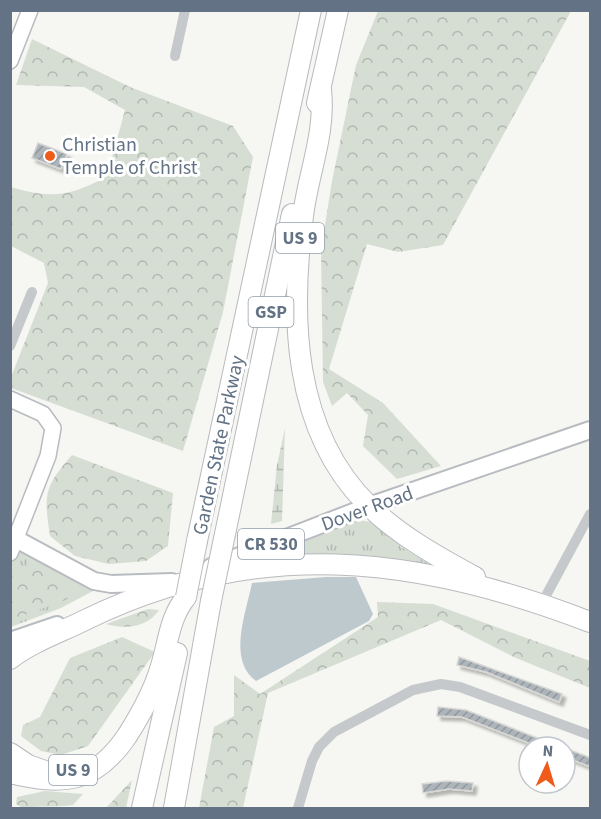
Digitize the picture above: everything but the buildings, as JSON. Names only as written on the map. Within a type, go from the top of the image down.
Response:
[{"type":"highway","name":"Garden State Parkway","points":[[142,808],[181,639],[186,597],[197,541],[311,10]]},
{"type":"highway","name":"Garden State Parkway","points":[[174,808],[211,601],[338,10]]},
{"type":"highway","name":"US 9","points":[[321,90],[322,119],[306,198],[298,262],[299,350],[306,393],[321,435],[336,462],[369,506],[435,556],[499,589]]},
{"type":"highway","name":"US 9","points":[[10,659],[26,648],[124,601],[245,570],[330,564],[380,566],[425,572],[499,589],[591,622]]},
{"type":"highway","name":"US 9","points":[[10,753],[21,762],[40,770],[68,771],[96,760],[128,733],[154,687],[174,612],[186,597]]},
{"type":"highway","points":[[10,773],[49,780],[81,777],[109,760],[128,733]]},
{"type":"main road","name":"Dover Road","points":[[10,641],[124,601],[369,506],[591,429]]},
{"type":"main road","points":[[12,543],[94,581],[111,584],[173,582]]},
{"type":"street","points":[[10,61],[16,31],[30,10]]},
{"type":"street","points":[[176,56],[185,10]]},
{"type":"street","points":[[10,346],[32,292]]},
{"type":"street","points":[[10,399],[43,414],[53,428],[48,456],[12,543]]},
{"type":"street","points":[[542,603],[591,514]]},
{"type":"street","points":[[297,808],[312,761],[326,739],[413,690],[441,684],[460,687],[591,735]]},
{"type":"green space","points":[[378,11],[571,11],[443,245],[398,252],[367,244],[329,369],[383,403],[441,466],[397,479],[363,446],[368,415],[347,393],[332,406],[323,382],[321,250],[332,181],[356,65]]},
{"type":"green space","points":[[32,39],[130,87],[233,126],[253,157],[223,312],[183,451],[11,388],[11,377],[48,283],[44,263],[11,246],[11,187],[38,193],[60,194],[82,188],[107,176],[125,110],[84,87],[16,85]]},
{"type":"green space","points":[[285,428],[282,521],[271,524],[277,465]]},
{"type":"green space","points":[[72,455],[173,493],[168,546],[146,561],[109,564],[75,556],[50,536],[47,511],[48,492],[55,476]]},
{"type":"green space","points":[[359,520],[371,522],[403,548],[431,565],[429,568],[285,554],[289,549],[307,539]]},
{"type":"green space","points":[[17,549],[24,550],[94,586],[93,591],[61,608],[11,627],[10,566]]},
{"type":"green space","points":[[30,559],[51,570],[76,589],[66,600],[11,620],[11,604]]},
{"type":"green space","points":[[377,602],[433,604],[590,661],[590,688],[516,658],[441,620],[268,693],[243,808],[199,808],[214,727],[234,716],[234,675],[260,694],[378,617]]},
{"type":"green space","points":[[148,609],[159,610],[149,620],[136,626],[121,627],[106,624]]},
{"type":"green space","points":[[122,637],[155,652],[88,746],[61,755],[41,751],[21,736],[23,725],[40,717],[70,658]]},
{"type":"green space","points":[[132,780],[126,808],[106,808]]},
{"type":"green space","points":[[45,791],[83,794],[73,805],[23,808],[16,804],[17,797]]},
{"type":"shaded area","points":[[356,577],[373,614],[369,621],[256,681],[247,672],[240,649],[243,622],[252,583]]},
{"type":"place","name":"Christian Temple of Christ","points":[[50,156]]}]
